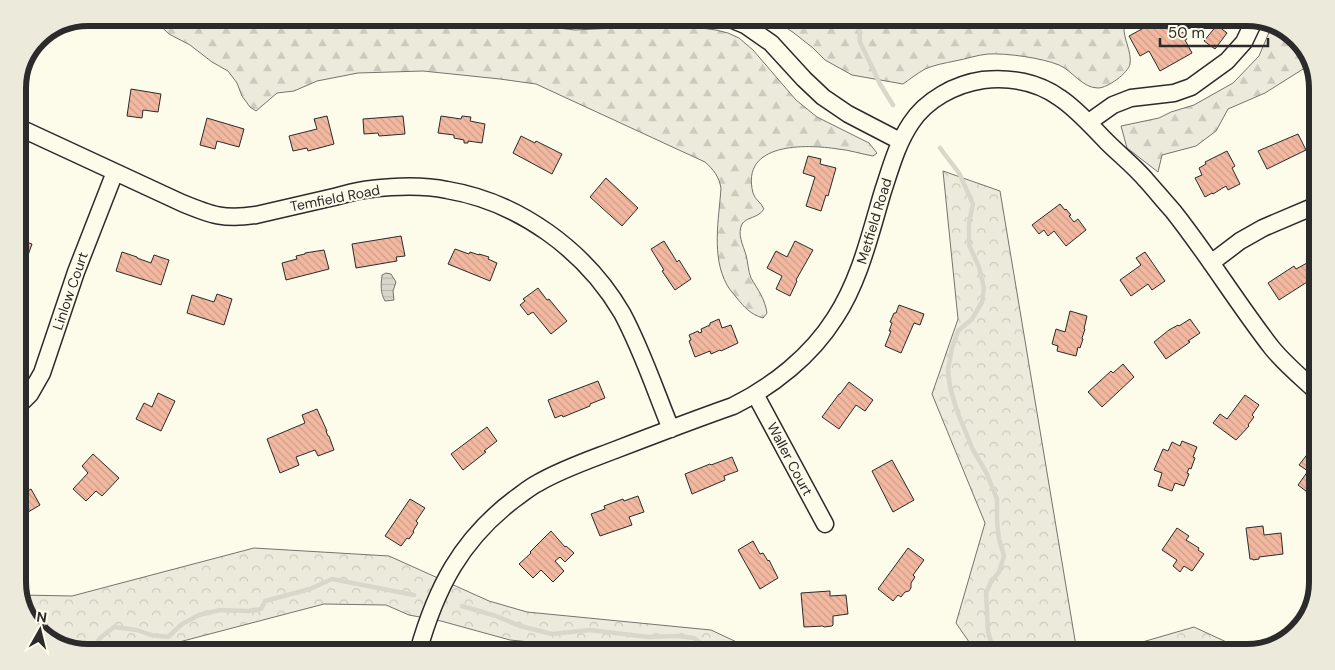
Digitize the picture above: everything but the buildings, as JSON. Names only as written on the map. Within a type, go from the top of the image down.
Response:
[{"type":"street","points":[[748,26],[771,43],[823,97],[848,114],[900,141]]},
{"type":"street","points":[[1089,122],[1112,105],[1131,98],[1174,93],[1191,87],[1227,61],[1244,42],[1251,27]]},
{"type":"street","name":"Metfield Road","points":[[420,644],[438,594],[464,548],[507,505],[536,483],[733,406],[755,394],[795,364],[825,333],[847,298],[862,262],[893,159],[900,141],[912,121],[927,105],[947,91],[970,82],[996,79],[1020,81],[1042,88],[1061,98],[1089,122],[1146,179],[1174,212],[1273,349],[1309,384]]},
{"type":"street","name":"Temfield Road","points":[[26,131],[182,204],[209,214],[225,217],[256,215],[369,189],[394,187],[446,189],[474,196],[514,212],[560,242],[582,261],[603,285],[621,312],[636,341],[671,429]]},
{"type":"street","name":"Linlow Court","points":[[26,398],[42,373],[76,272],[115,172]]},
{"type":"street","points":[[1211,263],[1240,241],[1263,228],[1309,208]]},
{"type":"street","name":"Waller Court","points":[[755,394],[825,524]]},
{"type":"green space","points":[[160,26],[541,26],[575,30],[686,26],[716,30],[739,38],[753,50],[796,100],[817,117],[869,143],[877,153],[873,156],[825,147],[794,147],[766,155],[756,164],[752,176],[753,193],[764,209],[760,214],[744,222],[740,232],[751,278],[765,303],[767,313],[763,318],[751,312],[742,304],[728,286],[722,274],[717,237],[721,188],[716,174],[705,162],[536,84],[500,79],[423,71],[358,73],[317,81],[294,91],[277,93],[256,111],[250,107],[242,96],[237,83],[228,71],[212,62],[190,45],[169,34]]},
{"type":"green space","points":[[784,26],[1124,26],[1130,54],[1130,64],[1122,76],[1112,83],[1098,88],[1087,85],[1064,68],[1052,62],[1005,54],[984,55],[936,65],[925,69],[903,84],[852,75],[825,60]]},
{"type":"green space","points":[[1270,31],[1293,47],[1305,68],[1265,93],[1228,109],[1216,131],[1196,146],[1162,155],[1158,172],[1127,148],[1121,126],[1159,118],[1194,105],[1233,83],[1259,56]]},
{"type":"green space","points":[[943,171],[1000,191],[1076,644],[970,644],[956,623],[985,523],[932,394],[958,319]]},
{"type":"green space","points":[[254,548],[389,556],[489,601],[527,612],[711,630],[741,644],[550,644],[510,640],[441,621],[409,615],[386,605],[324,604],[172,644],[88,644],[76,643],[65,639],[65,605],[31,605],[27,595],[72,596]]},
{"type":"green space","points":[[1194,627],[1231,644],[1136,644]]},
{"type":"shaded area","points":[[386,273],[391,274],[396,282],[393,291],[394,300],[385,301],[382,295],[382,275]]},
{"type":"waterway","points":[[859,26],[860,42],[880,84],[893,105]]},
{"type":"waterway","points":[[940,148],[959,173],[973,204],[969,223],[969,245],[979,267],[984,288],[982,302],[972,319],[958,331],[952,348],[948,370],[950,387],[957,411],[973,450],[986,472],[997,499],[999,539],[1004,556],[999,572],[991,582],[986,593],[988,632],[992,644]]},
{"type":"waterway","points":[[96,644],[100,638],[114,627],[168,637],[182,624],[199,615],[220,610],[248,611],[261,609],[265,601],[310,589],[332,579],[414,595]]},
{"type":"waterway","points":[[462,606],[496,616],[520,626],[552,634],[590,630],[648,637],[677,636],[694,638],[702,644]]}]
